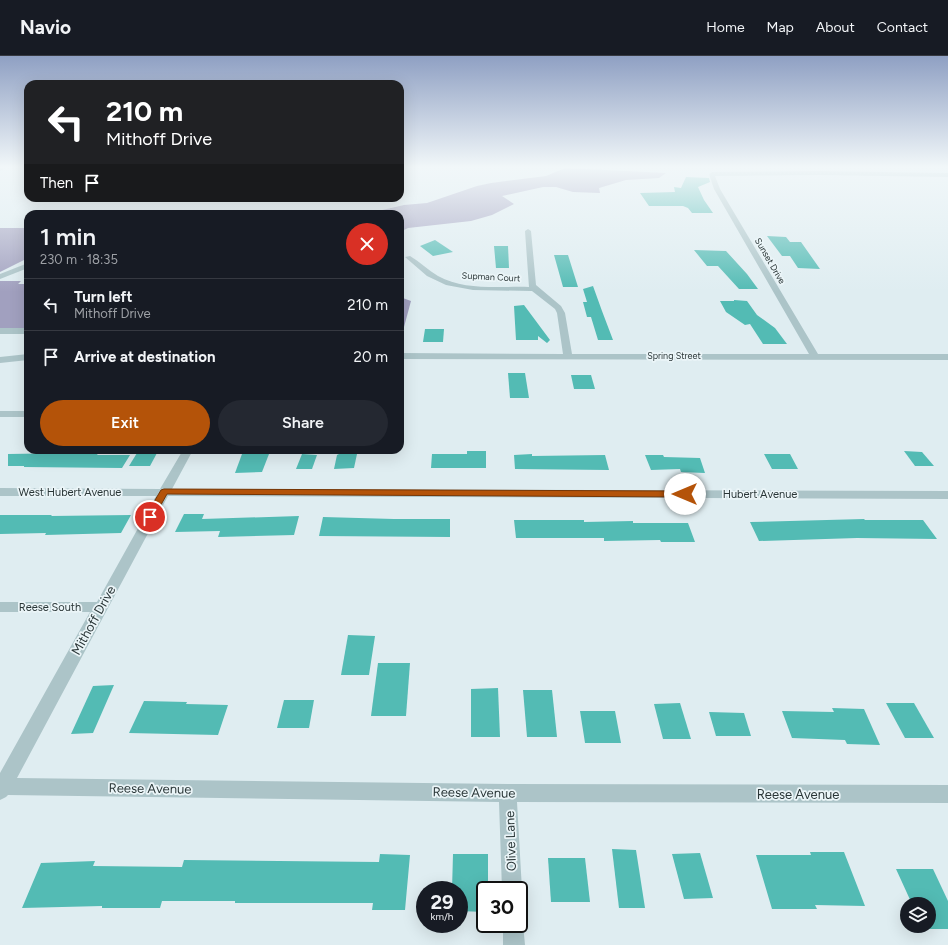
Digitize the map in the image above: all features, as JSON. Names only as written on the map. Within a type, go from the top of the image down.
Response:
[{"type":"street","name":"Sunset Drive","points":[[729,209],[815,356]]},
{"type":"street","points":[[528,232],[534,289],[558,308],[561,313],[568,356]]},
{"type":"street","name":"Supman Court","points":[[408,257],[436,278],[452,284],[474,288],[534,289]]},
{"type":"street","points":[[0,277],[24,267]]},
{"type":"street","points":[[0,331],[24,331]]},
{"type":"street","points":[[15,358],[24,352]]},
{"type":"street","name":"Spring Street","points":[[404,356],[948,357]]},
{"type":"street","points":[[0,360],[24,357]]},
{"type":"street","points":[[0,414],[24,414]]},
{"type":"street","name":"Mithoff Drive","points":[[1,788],[186,454]]},
{"type":"street","name":"West Hubert Avenue","points":[[0,492],[164,492]]},
{"type":"street","name":"Hubert Avenue","points":[[164,492],[948,495]]},
{"type":"street","name":"Reese South","points":[[0,607],[100,607]]},
{"type":"street","name":"Reese Avenue","points":[[1,788],[508,793],[948,794]]},
{"type":"street","name":"Olive Lane","points":[[508,793],[512,881]]},
{"type":"street","points":[[513,933],[514,945]]},
{"type":"shaded area","points":[[503,209],[492,215],[471,221],[408,228],[404,230],[404,210],[382,210]]},
{"type":"shaded area","points":[[0,228],[24,228],[24,260],[0,272]]},
{"type":"shaded area","points":[[0,281],[21,281],[18,284],[24,284],[24,330],[0,330]]},
{"type":"shaded area","points":[[404,298],[411,301],[404,327]]},
{"type":"building","points":[[689,209],[711,209],[713,213],[692,213]]},
{"type":"building","points":[[767,236],[786,237],[790,242],[801,242],[820,269],[798,268],[790,256],[782,256]]},
{"type":"building","points":[[435,240],[453,252],[433,256],[420,246]]},
{"type":"building","points":[[494,246],[508,246],[509,268],[496,268]]},
{"type":"building","points":[[694,250],[726,251],[747,274],[758,289],[739,289],[718,266],[707,266]]},
{"type":"building","points":[[554,255],[568,255],[578,287],[563,287]]},
{"type":"building","points":[[593,286],[613,340],[598,340],[591,317],[587,317],[583,302],[587,302],[583,289]]},
{"type":"building","points":[[720,301],[747,301],[757,315],[775,328],[787,344],[763,344],[750,324],[745,325],[726,312]]},
{"type":"building","points":[[524,305],[550,340],[547,343],[538,336],[538,340],[516,340],[514,306]]},
{"type":"building","points":[[425,329],[444,329],[443,342],[423,342]]},
{"type":"building","points":[[508,373],[525,373],[529,398],[510,398]]},
{"type":"building","points":[[571,375],[591,375],[595,389],[574,389]]},
{"type":"building","points":[[467,451],[486,451],[486,468],[431,468],[432,454],[467,454]]},
{"type":"building","points":[[904,451],[922,452],[934,466],[915,466]]},
{"type":"building","points":[[8,454],[130,455],[122,468],[8,466]]},
{"type":"building","points":[[136,454],[156,454],[150,466],[129,466]]},
{"type":"building","points":[[242,454],[269,454],[262,472],[235,473]]},
{"type":"building","points":[[302,454],[317,455],[312,469],[296,469]]},
{"type":"building","points":[[357,454],[354,468],[334,469],[337,455]]},
{"type":"building","points":[[532,454],[532,456],[605,455],[609,470],[515,469],[514,455]]},
{"type":"building","points":[[764,454],[790,454],[798,469],[772,469]]},
{"type":"building","points":[[645,455],[700,458],[705,473],[681,472],[680,469],[651,470]]},
{"type":"building","points":[[184,514],[204,514],[202,519],[299,516],[294,535],[218,537],[220,531],[175,532]]},
{"type":"building","points":[[0,515],[131,515],[121,533],[45,535],[46,533],[0,534]]},
{"type":"building","points":[[323,517],[450,519],[450,537],[319,536]]},
{"type":"building","points":[[864,519],[923,520],[937,539],[857,538],[759,541],[750,522]]},
{"type":"building","points":[[514,520],[584,520],[584,522],[633,521],[633,523],[688,523],[695,542],[661,542],[660,540],[604,541],[604,538],[516,538]]},
{"type":"building","points":[[348,635],[375,636],[369,675],[341,675]]},
{"type":"building","points":[[378,663],[410,663],[406,716],[371,716]]},
{"type":"building","points":[[114,685],[93,733],[71,734],[93,686]]},
{"type":"building","points":[[498,688],[500,737],[471,737],[471,689]]},
{"type":"building","points":[[523,690],[552,690],[557,737],[527,737]]},
{"type":"building","points":[[284,700],[314,700],[309,728],[277,728]]},
{"type":"building","points":[[144,701],[228,705],[218,735],[129,733]]},
{"type":"building","points":[[680,703],[691,739],[663,739],[654,704]]},
{"type":"building","points":[[886,703],[914,703],[934,738],[905,738]]},
{"type":"building","points":[[832,708],[864,709],[880,745],[847,744],[845,740],[792,738],[782,711],[834,712]]},
{"type":"building","points":[[580,711],[615,711],[621,743],[585,743]]},
{"type":"building","points":[[709,712],[744,713],[751,736],[716,736]]},
{"type":"building","points":[[612,849],[636,850],[645,908],[619,908]]},
{"type":"building","points":[[810,852],[844,852],[865,906],[815,905],[817,909],[772,909],[756,855],[811,855]]},
{"type":"building","points":[[700,853],[713,898],[684,899],[672,854]]},
{"type":"building","points":[[380,854],[410,855],[405,910],[372,910],[373,903],[235,903],[235,901],[162,901],[160,908],[102,908],[102,906],[22,908],[41,863],[95,861],[93,866],[182,867],[184,860],[379,862]]},
{"type":"building","points":[[453,854],[488,854],[488,881],[476,881],[476,912],[468,911],[468,881],[452,881]]},
{"type":"building","points":[[548,858],[585,858],[590,902],[551,902]]},
{"type":"building","points":[[896,869],[933,869],[948,901],[948,929],[936,929],[936,897],[909,897]]},
{"type":"route","points":[[150,517],[164,492],[685,494]]}]
